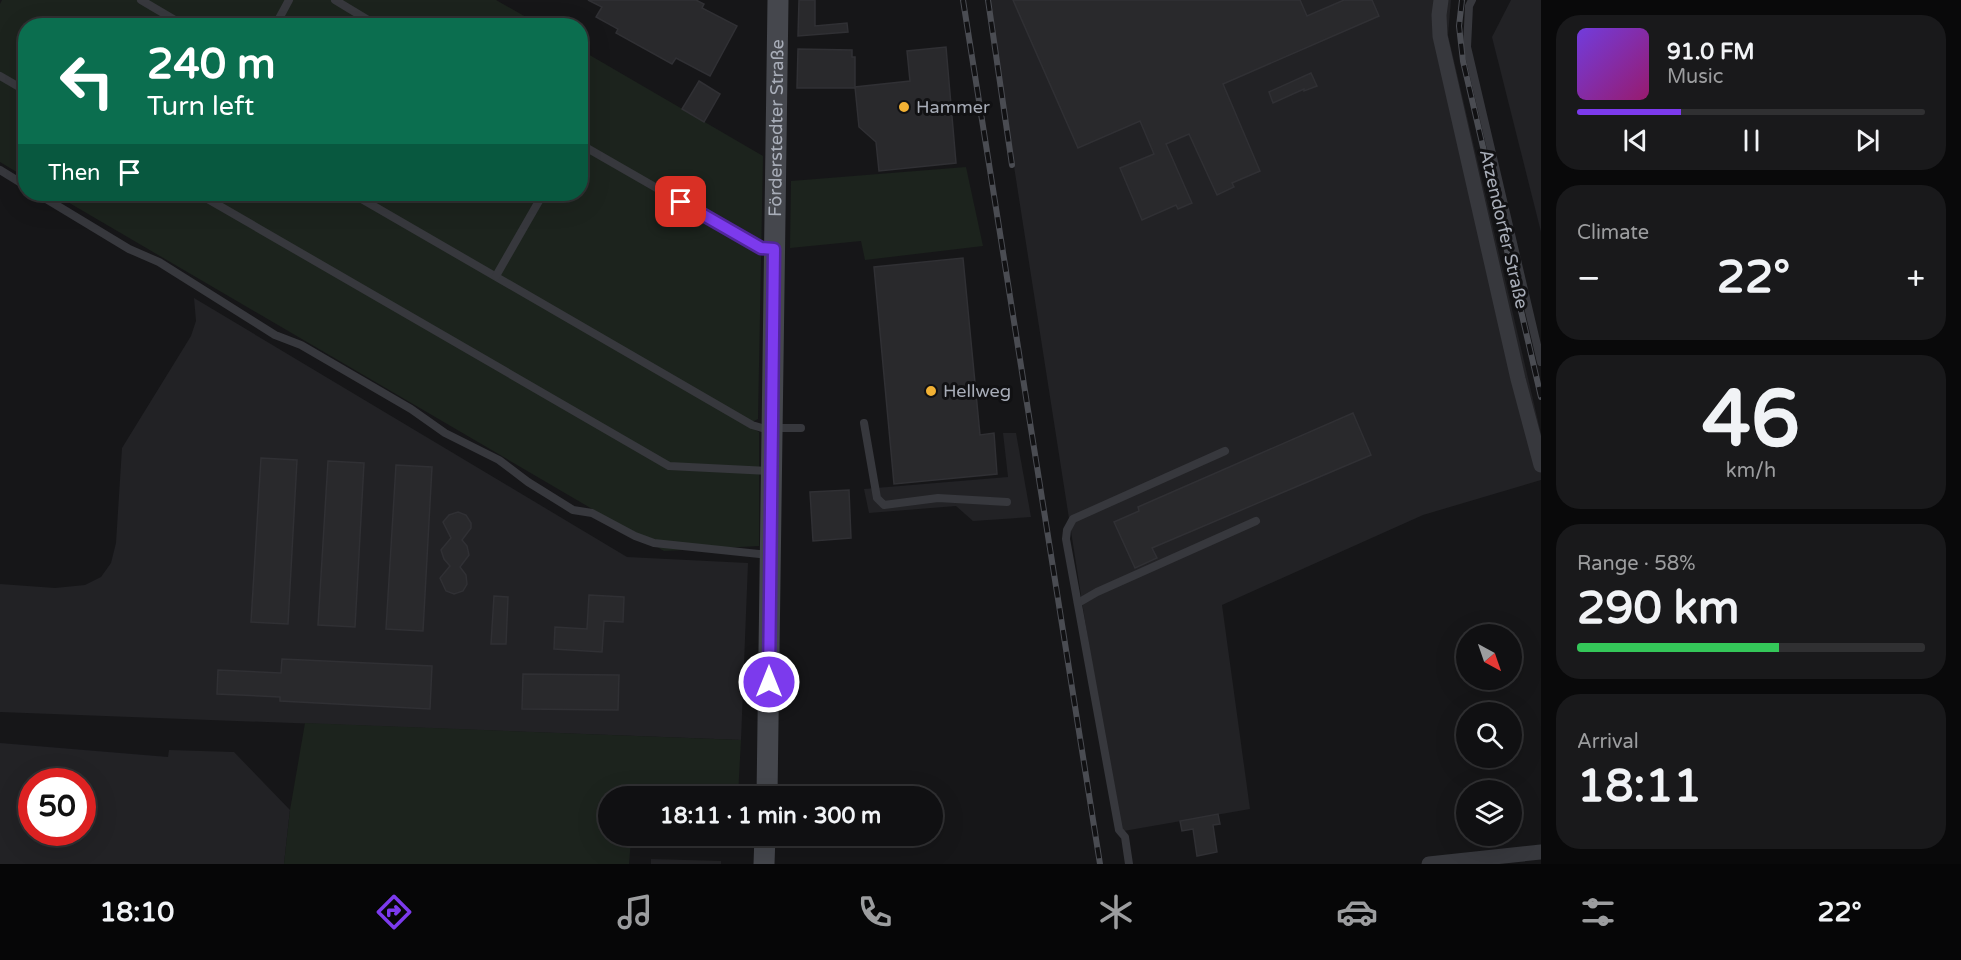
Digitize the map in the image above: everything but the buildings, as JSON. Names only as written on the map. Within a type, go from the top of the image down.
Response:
[{"type":"main road","name":"Förderstedter Straße","points":[[767,786],[778,0]]},
{"type":"main road","points":[[764,864],[765,846]]},
{"type":"street","name":"Atzendorfer Straße","points":[[1441,0],[1440,36],[1518,379],[1541,465]]},
{"type":"street","points":[[1429,864],[1541,852]]},
{"type":"lane","points":[[141,0],[171,18]]},
{"type":"lane","points":[[279,18],[289,0]]},
{"type":"lane","points":[[335,0],[365,18]]},
{"type":"lane","points":[[1472,0],[1469,6],[1467,47],[1541,362]]},
{"type":"lane","points":[[0,76],[18,86]]},
{"type":"lane","points":[[588,149],[761,248],[774,249]]},
{"type":"lane","points":[[0,170],[18,181]]},
{"type":"lane","points":[[50,201],[129,249],[159,262],[275,334],[301,345],[411,409],[445,433],[499,460],[528,482],[573,510],[592,513],[635,536],[654,543],[770,555]]},
{"type":"lane","points":[[211,201],[669,466],[771,471]]},
{"type":"lane","points":[[365,201],[752,425],[771,428],[801,428]]},
{"type":"lane","points":[[496,276],[539,201]]},
{"type":"lane","points":[[864,423],[877,498],[884,505],[938,498],[1007,502]]},
{"type":"lane","points":[[1129,864],[1125,837],[1119,830],[1066,539],[1067,530],[1072,519],[1225,451]]},
{"type":"lane","points":[[1078,603],[1097,592],[1256,521]]},
{"type":"shaded area","points":[[2,0],[496,0],[528,18],[18,18],[18,173],[0,162],[0,4]]},
{"type":"shaded area","points":[[988,0],[1451,0],[1448,35],[1541,434],[1541,480],[1423,515],[1222,605],[1250,809],[1118,832]]},
{"type":"shaded area","points":[[1511,0],[1541,0],[1541,232],[1492,37]]},
{"type":"shaded area","points":[[588,54],[763,156],[758,419],[752,422],[752,428],[759,432],[759,546],[664,551],[66,201],[588,201]]},
{"type":"shaded area","points":[[966,167],[983,246],[865,260],[861,241],[790,248],[791,181]]},
{"type":"shaded area","points":[[194,298],[627,557],[748,563],[741,740],[0,712],[0,584],[55,588],[85,585],[101,577],[111,563],[116,543],[122,448],[191,336],[196,321]]},
{"type":"shaded area","points":[[1003,433],[1016,433],[1031,517],[973,521],[956,506],[869,513],[864,489],[1008,477]]},
{"type":"shaded area","points":[[305,723],[741,740],[739,786],[598,786],[598,846],[630,846],[629,864],[284,864],[290,810]]},
{"type":"shaded area","points":[[0,743],[168,757],[169,750],[234,752],[290,810],[284,864],[0,864]]},
{"type":"shaded area","points":[[651,859],[721,861],[721,864],[651,864]]},
{"type":"railway","points":[[963,0],[1100,864]]},
{"type":"railway","points":[[988,0],[1012,165]]},
{"type":"railway","points":[[1462,0],[1459,26],[1463,61],[1541,397]]},
{"type":"place","name":"Hammer","points":[[904,107]]},
{"type":"place","name":"Hellweg","points":[[931,391]]},
{"type":"route","points":[[681,202],[761,248],[774,249],[769,682]]}]
